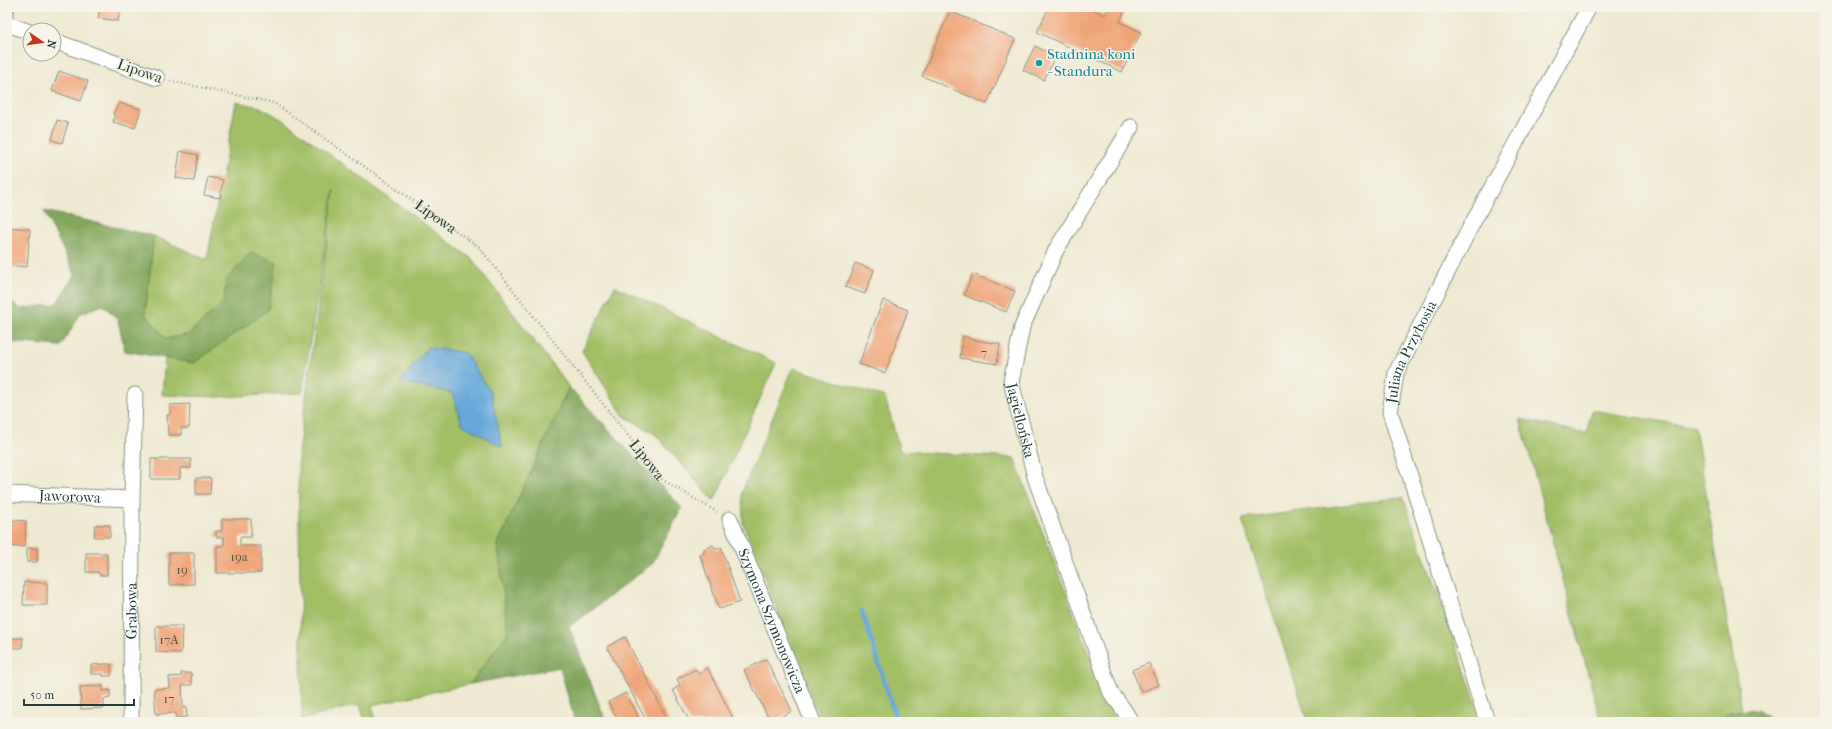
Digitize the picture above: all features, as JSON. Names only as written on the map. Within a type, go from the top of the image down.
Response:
[{"type":"street","name":"Juliana Przybosia","points":[[1487,722],[1390,412],[1396,373],[1472,224],[1589,7]]},
{"type":"street","points":[[7,24],[22,29]]},
{"type":"street","name":"Lipowa","points":[[62,44],[157,78]]},
{"type":"street","name":"Jagiellońska","points":[[1131,127],[1056,250],[1022,327],[1011,382],[1035,477],[1111,693],[1131,722]]},
{"type":"street","name":"Grabowa","points":[[132,722],[132,499],[135,395]]},
{"type":"street","name":"Jaworowa","points":[[7,494],[132,499]]},
{"type":"street","name":"Szymona Szymonowicza","points":[[730,519],[813,722]]},
{"type":"path","name":"Lipowa","points":[[157,78],[274,103],[480,247],[663,480],[730,519]]},
{"type":"green space","points":[[7,7],[16,7],[14,19],[7,17]]},
{"type":"green space","points":[[236,102],[260,107],[283,120],[472,259],[569,387],[498,544],[508,633],[470,684],[372,705],[376,722],[365,722],[360,704],[302,720],[298,454],[334,190],[302,393],[218,397],[162,395],[165,358],[194,363],[223,303],[189,334],[166,339],[145,314],[154,236],[207,260]]},
{"type":"green space","points":[[44,211],[154,236],[145,314],[166,339],[189,334],[223,303],[227,279],[251,252],[277,262],[268,310],[194,363],[125,351],[118,320],[103,305],[81,313],[61,346],[7,342],[7,297],[20,309],[56,304],[75,274]]},
{"type":"green space","points":[[615,286],[776,363],[714,501],[655,434],[624,416],[582,351]]},
{"type":"green space","points":[[793,368],[885,397],[900,451],[1014,458],[1114,718],[1109,722],[821,722],[743,523],[742,492]]},
{"type":"green space","points":[[569,387],[682,508],[652,564],[569,627],[606,722],[575,722],[560,667],[470,684],[508,633],[498,544]]},
{"type":"green space","points":[[1592,410],[1695,427],[1742,711],[1726,722],[1601,722],[1520,419],[1586,434]]},
{"type":"green space","points":[[1403,497],[1483,722],[1308,722],[1242,519]]},
{"type":"green space","points":[[1757,709],[1773,722],[1719,722],[1729,712]]},
{"type":"water","points":[[428,347],[465,353],[491,393],[502,447],[462,424],[452,393],[400,382]]},
{"type":"building","points":[[100,7],[124,7],[124,11],[120,11],[118,21],[98,18]]},
{"type":"building","points":[[1049,7],[1088,7],[1105,15],[1109,7],[1126,7],[1120,22],[1141,32],[1122,72],[1037,32]]},
{"type":"building","points":[[950,11],[1015,39],[987,104],[922,76]]},
{"type":"building","name":"Stadnina koni - Standura","points":[[1035,46],[1055,56],[1044,80],[1023,70]]},
{"type":"building","points":[[59,71],[88,81],[81,101],[52,91]]},
{"type":"building","points":[[119,103],[141,109],[135,128],[113,122],[115,116],[113,114]]},
{"type":"building","points":[[57,120],[68,123],[62,143],[52,140]]},
{"type":"building","points":[[180,151],[198,155],[194,181],[176,178]]},
{"type":"building","points":[[208,177],[223,180],[220,198],[204,195]]},
{"type":"building","points":[[7,227],[30,229],[27,267],[7,265]]},
{"type":"building","points":[[855,263],[874,270],[865,294],[845,287],[853,272]]},
{"type":"building","points":[[973,274],[1015,291],[1006,312],[964,295]]},
{"type":"building","points":[[883,300],[908,310],[885,373],[859,364]]},
{"type":"building","points":[[963,336],[969,337],[969,339],[1000,344],[997,364],[960,358]]},
{"type":"building","points":[[190,404],[189,428],[181,428],[181,435],[168,435],[167,415],[170,415],[170,405]]},
{"type":"building","points":[[151,459],[191,459],[191,468],[180,468],[180,479],[151,479]]},
{"type":"building","points":[[196,478],[211,478],[210,494],[196,494]]},
{"type":"building","points":[[222,519],[251,519],[251,537],[240,537],[240,546],[261,546],[261,573],[217,573],[217,546],[224,546],[224,537],[216,537],[216,531],[222,531]]},
{"type":"building","points":[[11,520],[26,521],[25,547],[7,546],[7,522],[11,522]]},
{"type":"building","points":[[95,525],[110,525],[110,537],[94,537]]},
{"type":"building","points":[[713,545],[717,549],[721,547],[740,602],[719,609],[700,555],[704,553],[704,549]]},
{"type":"building","points":[[27,548],[37,548],[37,562],[27,562]]},
{"type":"building","points":[[86,553],[107,553],[107,575],[99,575],[99,572],[86,572]]},
{"type":"building","points":[[169,553],[194,553],[194,584],[169,585]]},
{"type":"building","points":[[24,582],[47,583],[47,605],[23,605]]},
{"type":"building","points":[[156,626],[182,626],[181,653],[156,652]]},
{"type":"building","points":[[625,637],[669,722],[647,722],[607,647]]},
{"type":"building","points":[[11,638],[23,638],[22,648],[10,648]]},
{"type":"building","points":[[766,659],[792,711],[771,722],[744,670]]},
{"type":"building","points":[[1149,663],[1159,685],[1141,692],[1132,670]]},
{"type":"building","points":[[111,664],[111,676],[91,674],[91,665]]},
{"type":"building","points":[[707,667],[735,722],[690,722],[673,690],[680,685],[677,679],[696,669],[700,675]]},
{"type":"building","points":[[181,673],[191,673],[192,685],[182,685],[183,708],[186,707],[187,717],[176,718],[176,713],[156,714],[154,689],[170,688],[169,677],[182,676]]},
{"type":"building","points":[[103,686],[103,691],[110,690],[110,698],[104,699],[104,708],[81,709],[80,687]]},
{"type":"building","points":[[626,693],[641,722],[619,722],[608,702]]},
{"type":"waterway","points":[[862,611],[897,722]]},
{"type":"place","name":"Stadnina koni - Standura","points":[[1039,63]]}]
